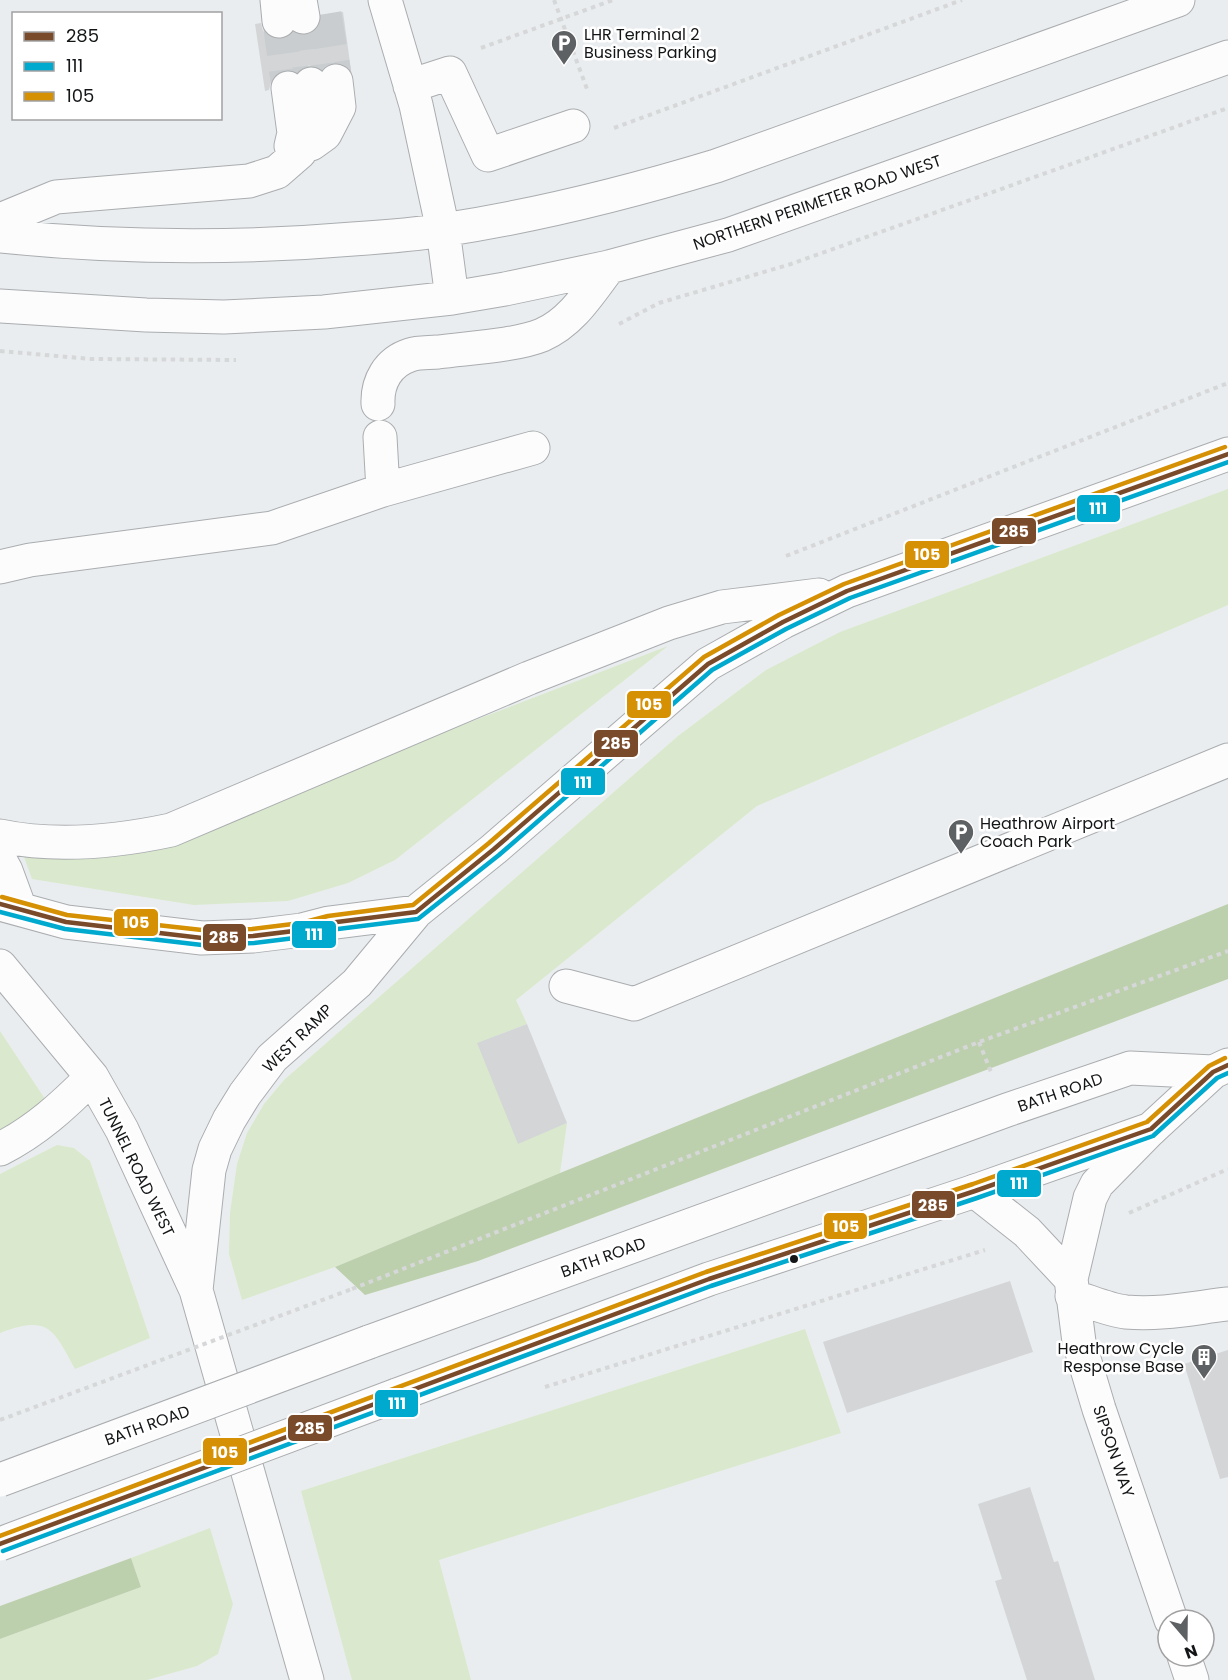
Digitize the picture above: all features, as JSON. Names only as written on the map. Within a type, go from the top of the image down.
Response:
[{"type":"main road","points":[[385,0],[416,105],[443,230],[452,298]]},
{"type":"main road","points":[[0,236],[116,245],[203,247],[283,245],[443,230],[567,206],[652,186],[716,166],[1178,0]]},
{"type":"main road","name":"NORTHERN PERIMETER ROAD WEST","points":[[0,306],[146,315],[224,317],[324,312],[452,298],[609,267],[728,235],[1228,57]]},
{"type":"main road","points":[[410,86],[461,62],[488,155],[573,126]]},
{"type":"main road","points":[[0,220],[56,196],[249,181],[278,172],[325,134],[339,107],[312,84],[294,133],[294,157]]},
{"type":"main road","points":[[378,404],[377,394],[383,377],[392,365],[410,355],[503,344],[542,334],[574,312],[609,267]]},
{"type":"main road","points":[[380,437],[383,490]]},
{"type":"main road","points":[[0,567],[30,560],[272,528],[383,490],[533,448]]},
{"type":"main road","name":"WEST RAMP","points":[[196,1290],[209,1170],[215,1149],[244,1094],[272,1058],[357,983],[416,912],[494,849],[708,664],[739,645],[847,591],[1228,454]]},
{"type":"main road","points":[[0,836],[20,840],[100,842],[129,839],[171,830],[529,678],[669,623],[722,607],[847,591]]},
{"type":"main road","points":[[566,986],[634,1004],[1228,760]]},
{"type":"main road","points":[[0,860],[6,871],[10,906],[66,922],[202,938],[253,936],[416,912]]},
{"type":"main road","name":"TUNNEL ROAD WEST","points":[[0,966],[92,1077],[127,1140],[196,1290]]},
{"type":"main road","name":"BATH ROAD","points":[[0,1480],[369,1342],[1007,1110],[1130,1068],[1221,1068]]},
{"type":"main road","name":"BATH ROAD","points":[[0,1544],[709,1280],[1151,1129],[1221,1068]]},
{"type":"main road","points":[[0,1149],[19,1139],[61,1108],[92,1077]]},
{"type":"main road","name":"SIPSON WAY","points":[[1151,1129],[1097,1184],[1090,1198],[1071,1288],[1079,1342],[1099,1409],[1168,1608]]},
{"type":"main road","points":[[975,1191],[1027,1232],[1071,1288],[1123,1311],[1170,1313],[1228,1304]]},
{"type":"main road","points":[[196,1290],[307,1680]]},
{"type":"path","points":[[554,0],[589,96]]},
{"type":"path","points":[[461,62],[561,19],[613,0]]},
{"type":"path","points":[[614,128],[962,0]]},
{"type":"path","points":[[617,325],[659,303],[791,264],[1228,108]]},
{"type":"path","points":[[775,560],[1228,383]]},
{"type":"path","points":[[0,1420],[352,1289],[979,1041],[1228,951]]},
{"type":"path","points":[[979,1041],[993,1076]]},
{"type":"path","points":[[1120,1217],[1228,1169]]},
{"type":"path","points":[[544,1387],[993,1248]]},
{"type":"green space","points":[[1228,489],[1228,605],[757,806],[516,1000],[527,1024],[478,1043],[518,1143],[567,1123],[560,1173],[335,1267],[242,1300],[229,1254],[230,1213],[237,1164],[247,1133],[264,1104],[284,1080],[678,736],[766,670],[840,632]]},
{"type":"green space","points":[[668,646],[395,860],[348,883],[288,901],[194,905],[32,879],[23,854],[301,787]]},
{"type":"green space","points":[[1228,904],[1228,979],[478,1261],[365,1295],[335,1267],[560,1173]]},
{"type":"green space","points":[[0,1031],[47,1102],[0,1137]]},
{"type":"green space","points":[[57,1145],[74,1148],[90,1161],[150,1338],[75,1369],[61,1344],[47,1329],[29,1325],[0,1333],[0,1174]]},
{"type":"green space","points":[[805,1329],[841,1433],[439,1560],[471,1680],[352,1680],[301,1491]]},
{"type":"green space","points":[[210,1528],[233,1604],[218,1654],[197,1666],[147,1680],[0,1680],[0,1639],[141,1587],[131,1558]]},
{"type":"green space","points":[[131,1558],[141,1587],[0,1639],[0,1606]]},
{"type":"building","points":[[343,12],[351,70],[344,64],[334,62],[322,69],[309,65],[297,72],[285,70],[276,74],[269,90],[265,91],[255,24],[261,23],[263,31],[271,38],[281,40],[289,37],[293,32],[307,35],[315,31],[320,24],[321,15]]},
{"type":"building","points":[[527,1024],[567,1123],[518,1144],[477,1043]]},
{"type":"building","points":[[1010,1281],[1033,1352],[847,1413],[823,1342]]},
{"type":"building","name":"Heathrow Cycle Response Base","points":[[1228,1350],[1228,1477],[1220,1479],[1184,1364]]},
{"type":"building","points":[[1030,1487],[1054,1562],[1058,1561],[1095,1680],[1027,1680],[995,1581],[1002,1579],[978,1504]]},
{"type":"tunnel","points":[[325,14],[336,81]]},
{"type":"tunnel","points":[[303,17],[311,84]]},
{"type":"tunnel","points":[[279,21],[288,88]]},
{"type":"transit line","name":"105","points":[[2,897],[67,915],[202,930],[252,929],[413,905],[489,843],[704,657],[779,615],[844,584],[1225,447]]},
{"type":"transit line","name":"285","points":[[0,904],[66,922],[202,938],[253,936],[416,912],[494,849],[708,664],[783,622],[847,591],[1228,454]]},
{"type":"transit line","name":"111","points":[[0,912],[65,929],[202,945],[254,943],[303,937],[330,930],[418,919],[499,855],[712,670],[786,629],[850,598],[1228,462]]},
{"type":"transit line","name":"105","points":[[0,1536],[706,1272],[973,1184],[1147,1122],[1209,1066],[1225,1058]]},
{"type":"transit line","name":"285","points":[[0,1544],[709,1279],[975,1191],[1151,1129],[1213,1072],[1228,1065]]},
{"type":"transit line","name":"111","points":[[3,1551],[711,1286],[977,1198],[1153,1136],[1217,1078],[1228,1073]]},
{"type":"place","name":"LHR Terminal 2 Business Parking","points":[[564,66]]},
{"type":"place","name":"Heathrow Airport Coach Park","points":[[961,855]]},
{"type":"place","name":"Heathrow Cycle Response Base","points":[[1204,1380]]}]
